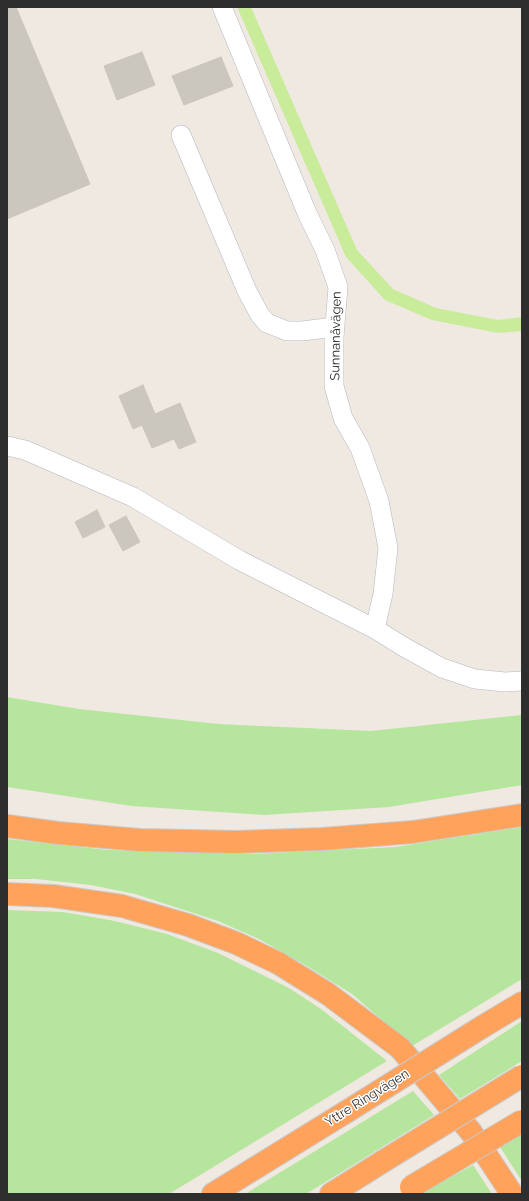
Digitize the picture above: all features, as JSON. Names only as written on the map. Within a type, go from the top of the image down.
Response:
[{"type":"highway","points":[[7,826],[58,833],[140,840],[237,842],[322,840],[414,832],[522,815]]},
{"type":"highway","points":[[7,894],[52,896],[122,906],[188,925],[236,943],[278,963],[328,994],[400,1048],[472,1132],[512,1194]]},
{"type":"highway","name":"Yttre Ringvägen","points":[[213,1194],[522,1003]]},
{"type":"highway","points":[[331,1194],[522,1076]]},
{"type":"highway","points":[[406,1191],[522,1121]]},
{"type":"street","name":"Sunnanåvägen","points":[[222,7],[307,213],[325,250],[338,287],[333,365],[334,386],[343,418],[360,448],[379,501],[388,548],[383,594],[375,629]]},
{"type":"street","points":[[182,136],[247,291],[260,315],[267,323],[287,331],[302,331],[335,327]]},
{"type":"street","points":[[7,446],[25,450],[133,497],[239,560],[375,629],[442,668],[475,679],[505,682],[522,681]]},
{"type":"green space","points":[[237,7],[251,7],[357,250],[393,289],[436,308],[498,320],[522,317],[522,331],[498,333],[432,320],[385,300],[346,257]]},
{"type":"green space","points":[[7,697],[79,709],[218,724],[371,731],[522,715],[522,785],[389,807],[264,815],[132,806],[7,787]]},
{"type":"green space","points":[[522,827],[522,979],[412,1046],[352,994],[259,939],[218,921],[135,894],[91,885],[36,879],[7,879],[7,839],[108,850],[255,854],[395,847]]},
{"type":"green space","points":[[7,910],[63,912],[115,921],[167,934],[218,953],[289,988],[321,1009],[387,1061],[169,1194],[7,1194]]},
{"type":"green space","points":[[522,1021],[522,1061],[460,1099],[439,1075]]},
{"type":"green space","points":[[413,1091],[434,1115],[306,1194],[245,1194]]},
{"type":"green space","points":[[522,1130],[522,1181],[498,1144]]},
{"type":"green space","points":[[473,1165],[492,1194],[421,1194],[431,1188]]},
{"type":"building","points":[[7,7],[16,7],[90,184],[7,219]]},
{"type":"building","points":[[142,52],[155,85],[117,100],[104,66]]},
{"type":"building","points":[[221,57],[233,86],[184,105],[172,76]]},
{"type":"building","points":[[143,385],[155,414],[180,403],[196,442],[179,449],[174,439],[152,448],[142,425],[133,429],[119,396]]},
{"type":"building","points":[[97,510],[105,527],[83,538],[75,522]]},
{"type":"building","points":[[126,516],[140,542],[123,551],[109,525]]}]
